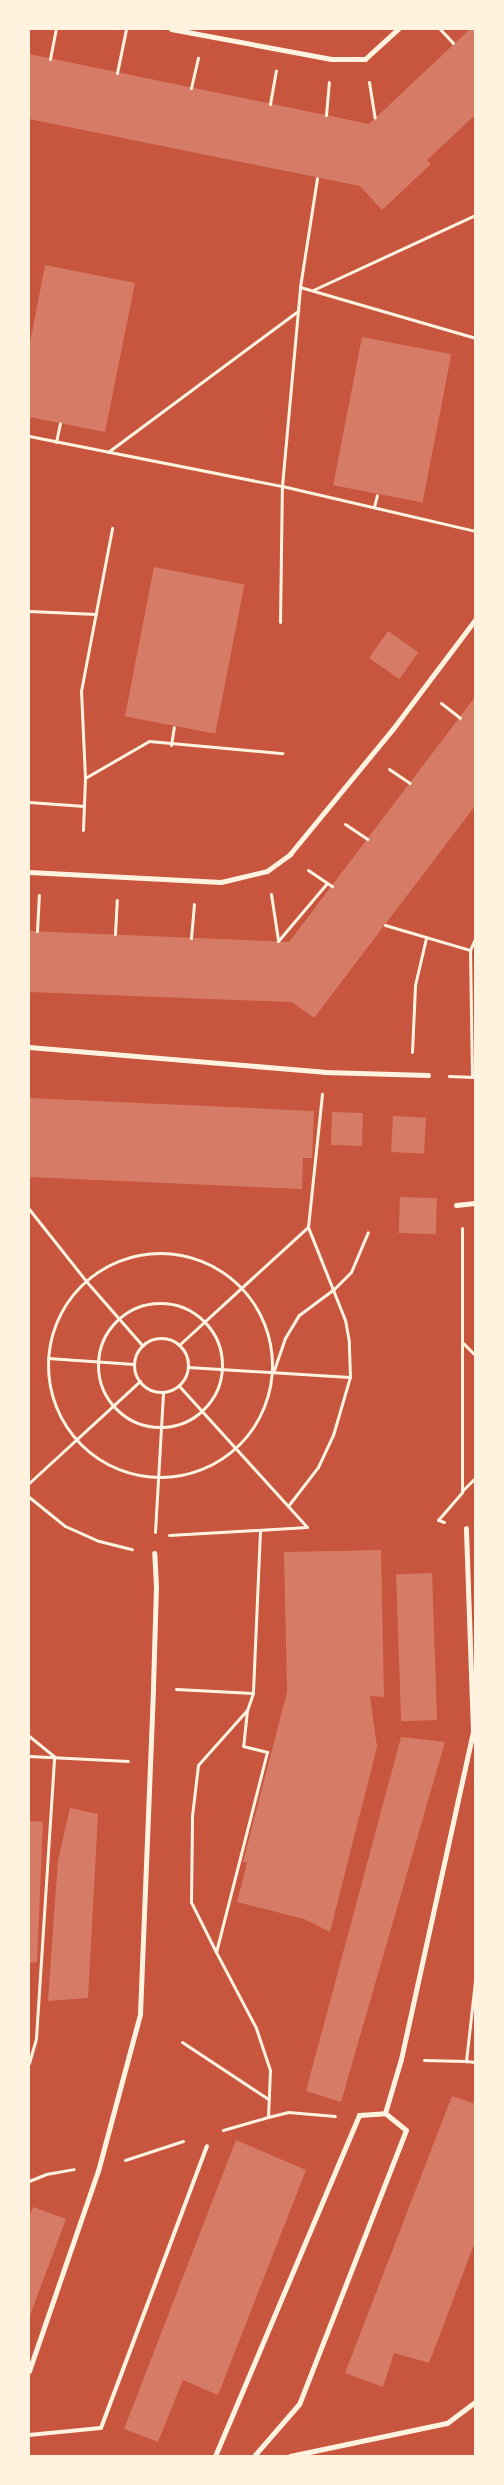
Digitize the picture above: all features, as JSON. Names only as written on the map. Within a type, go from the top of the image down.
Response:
[{"type":"street","points":[[171,29],[280,51],[331,59],[365,59],[398,29]]},
{"type":"street","points":[[29,872],[221,882],[267,871],[290,854],[392,730],[475,620]]},
{"type":"street","points":[[29,1048],[324,1072],[428,1075]]},
{"type":"street","points":[[459,1205],[475,1203]]},
{"type":"street","points":[[385,2112],[402,2059],[473,1731],[466,1528]]},
{"type":"street","points":[[29,2371],[98,2171],[140,2014],[153,1687],[156,1586],[154,1553]]},
{"type":"street","points":[[215,2456],[359,2115],[385,2112],[406,2130],[299,2404],[254,2456]]},
{"type":"street","points":[[290,2456],[447,2423],[475,2402]]},
{"type":"lane","points":[[29,2435],[101,2428],[207,2146]]},
{"type":"path","points":[[50,59],[56,29]]},
{"type":"path","points":[[117,72],[126,29]]},
{"type":"path","points":[[440,29],[454,43]]},
{"type":"path","points":[[191,88],[203,35]]},
{"type":"path","points":[[270,104],[280,51]]},
{"type":"path","points":[[326,115],[331,59]]},
{"type":"path","points":[[365,59],[375,118]]},
{"type":"path","points":[[280,622],[282,486],[300,287],[317,178]]},
{"type":"path","points":[[312,290],[475,215]]},
{"type":"path","points":[[300,287],[475,338]]},
{"type":"path","points":[[107,452],[298,311]]},
{"type":"path","points":[[56,442],[60,423]]},
{"type":"path","points":[[29,436],[282,486],[475,531]]},
{"type":"path","points":[[374,507],[376,495]]},
{"type":"path","points":[[83,830],[85,778],[80,691],[112,528]]},
{"type":"path","points":[[29,610],[96,614]]},
{"type":"path","points":[[171,745],[174,727]]},
{"type":"path","points":[[85,778],[149,741],[171,745],[282,754]]},
{"type":"path","points":[[29,802],[84,806]]},
{"type":"path","points":[[267,871],[278,941],[327,884]]},
{"type":"path","points":[[37,932],[40,872]]},
{"type":"path","points":[[115,934],[119,876]]},
{"type":"path","points":[[191,938],[195,880]]},
{"type":"path","points":[[385,926],[470,950]]},
{"type":"path","points":[[410,1075],[415,985],[426,938]]},
{"type":"path","points":[[455,1076],[473,1077],[470,950],[475,939]]},
{"type":"path","points":[[288,1506],[318,1467],[333,1435],[350,1377],[349,1342],[345,1320],[308,1227],[324,1072]]},
{"type":"path","points":[[459,1205],[462,1343],[462,1492]]},
{"type":"path","points":[[29,1209],[86,1281],[143,1346]]},
{"type":"path","points":[[179,1345],[308,1227]]},
{"type":"path","points":[[273,1372],[270,1339],[264,1321],[242,1287],[213,1266],[194,1258],[167,1253],[135,1256],[107,1266],[86,1281],[62,1309],[50,1343],[48,1358],[51,1392],[56,1408],[76,1440],[100,1460],[117,1469],[158,1478],[192,1473],[210,1466],[236,1448],[252,1430],[265,1407],[273,1372],[285,1338],[299,1314],[334,1290],[351,1272],[368,1232]]},
{"type":"path","points":[[164,1303],[184,1308],[204,1321],[218,1341],[222,1369],[218,1389],[202,1411],[183,1423],[161,1427],[133,1421],[113,1406],[101,1383],[98,1362],[105,1337],[119,1319],[142,1306],[164,1303]]},
{"type":"path","points":[[163,1338],[179,1345],[185,1351],[188,1367],[179,1386],[163,1392],[145,1387],[140,1381],[134,1364],[136,1356],[143,1346],[150,1341],[163,1338]]},
{"type":"path","points":[[462,1343],[475,1355]]},
{"type":"path","points":[[48,1358],[134,1364]]},
{"type":"path","points":[[188,1367],[350,1377]]},
{"type":"path","points":[[29,1483],[140,1381]]},
{"type":"path","points":[[155,1535],[308,1527],[179,1386]]},
{"type":"path","points":[[29,1497],[65,1526],[99,1541],[154,1553],[163,1392]]},
{"type":"path","points":[[466,1528],[438,1520],[475,1478]]},
{"type":"path","points":[[216,1952],[267,1752],[243,1746],[247,1710],[253,1694],[260,1531]]},
{"type":"path","points":[[153,1687],[253,1694]]},
{"type":"path","points":[[247,1710],[198,1765],[192,1816],[191,1902],[256,2028],[270,2070],[268,2117]]},
{"type":"path","points":[[29,1736],[54,1757]]},
{"type":"path","points":[[29,1756],[149,1762]]},
{"type":"path","points":[[29,2063],[36,2038],[54,1757]]},
{"type":"path","points":[[466,2061],[475,1981]]},
{"type":"path","points":[[182,2042],[269,2099]]},
{"type":"path","points":[[402,2059],[475,2062]]},
{"type":"path","points":[[222,2130],[288,2112],[336,2116]]},
{"type":"path","points":[[29,2181],[46,2174],[75,2168],[98,2171],[138,2155],[185,2141]]},
{"type":"building","points":[[470,29],[475,29],[475,115],[427,160],[431,164],[382,210],[360,186],[29,119],[29,54],[369,124]]},
{"type":"building","points":[[45,265],[135,283],[105,432],[29,417],[29,348]]},
{"type":"building","points":[[362,337],[451,354],[423,503],[333,485]]},
{"type":"building","points":[[154,567],[244,585],[215,734],[125,716]]},
{"type":"building","points":[[388,631],[418,652],[399,679],[369,658]]},
{"type":"building","points":[[475,697],[475,806],[314,1018],[292,1002],[29,992],[29,931],[289,942]]},
{"type":"building","points":[[29,1098],[314,1111],[312,1158],[303,1158],[302,1189],[29,1177]]},
{"type":"building","points":[[332,1112],[363,1113],[362,1146],[331,1145]]},
{"type":"building","points":[[393,1116],[426,1118],[424,1154],[391,1152]]},
{"type":"building","points":[[400,1197],[437,1198],[436,1234],[399,1233]]},
{"type":"building","points":[[381,1550],[384,1697],[370,1696],[377,1747],[330,1932],[304,1919],[237,1902],[247,1863],[243,1862],[287,1692],[284,1552]]},
{"type":"building","points":[[432,1573],[437,1720],[401,1721],[396,1574]]},
{"type":"building","points":[[401,1737],[445,1742],[341,2102],[306,2091]]},
{"type":"building","points":[[70,1808],[98,1814],[88,1998],[48,2001],[58,1860]]},
{"type":"building","points":[[29,1821],[43,1822],[37,1962],[29,1963]]},
{"type":"building","points":[[452,2096],[475,2104],[475,2242],[429,2363],[394,2353],[383,2387],[345,2373]]},
{"type":"building","points":[[236,2140],[306,2170],[218,2395],[183,2380],[158,2442],[124,2429]]},
{"type":"building","points":[[33,2207],[66,2219],[29,2318],[29,2218]]}]
